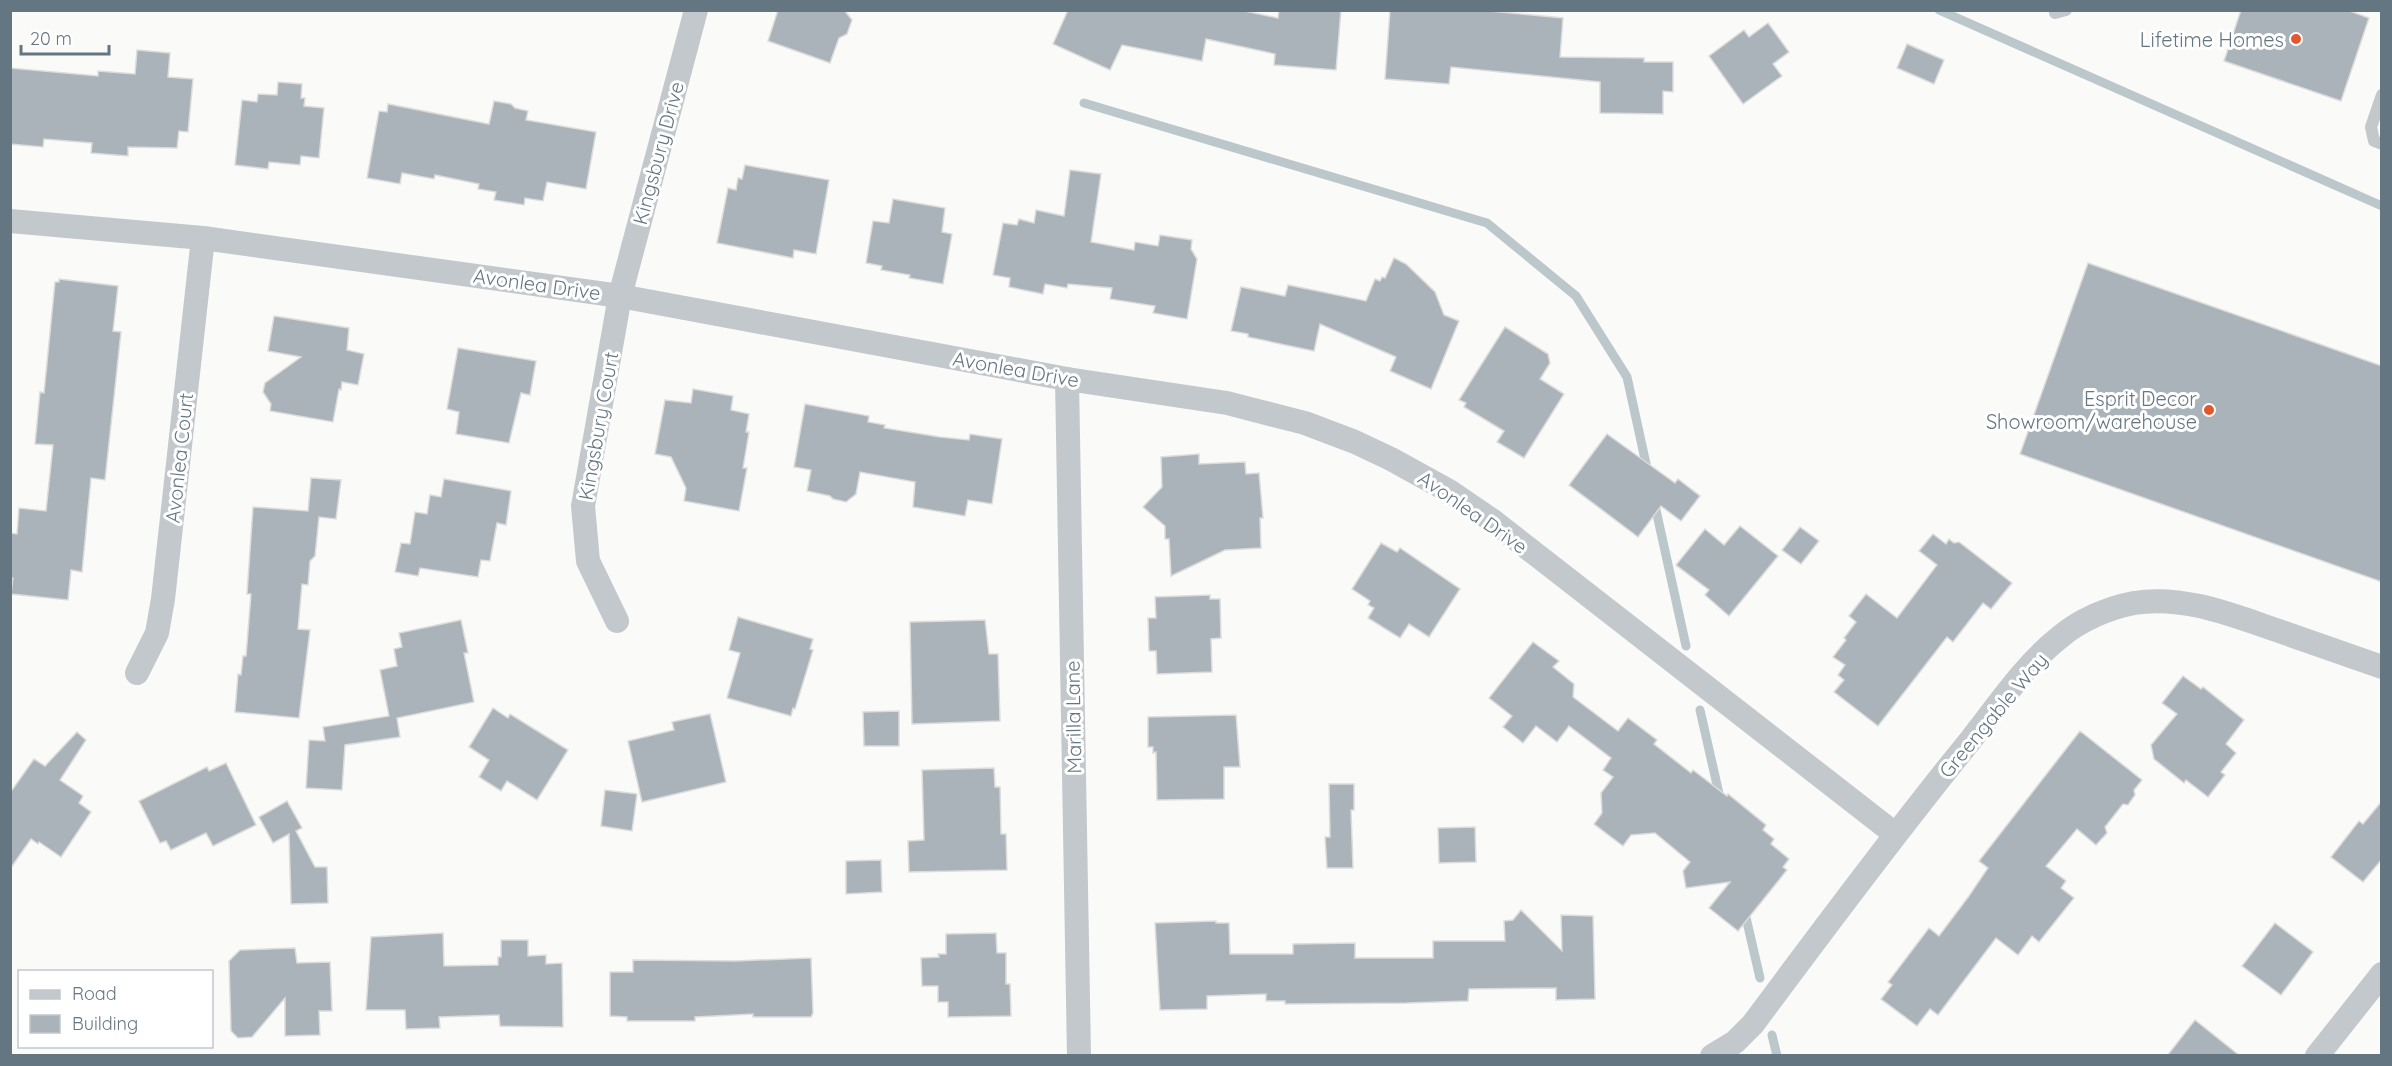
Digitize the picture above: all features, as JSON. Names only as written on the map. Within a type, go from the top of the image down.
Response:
[{"type":"street","name":"Kingsbury Drive","points":[[620,296],[696,10]]},
{"type":"street","name":"Avonlea Drive","points":[[10,221],[202,238],[620,296],[1067,379],[1227,403],[1305,423],[1355,442],[1411,470],[1449,491],[1493,521],[1895,834]]},
{"type":"street","name":"Avonlea Court","points":[[137,673],[157,633],[164,599],[202,238]]},
{"type":"street","name":"Kingsbury Court","points":[[617,621],[588,561],[583,506],[620,296]]},
{"type":"street","name":"Marilla Lane","points":[[1067,379],[1079,1056]]},
{"type":"street","name":"Greengable Way","points":[[1712,1056],[1730,1046],[1753,1024],[1895,834],[2041,655],[2081,622],[2103,612],[2133,603],[2165,601],[2198,605],[2382,667]]},
{"type":"street","points":[[2317,1056],[2382,974]]},
{"type":"lane","points":[[2055,10],[2055,13],[2066,10]]},
{"type":"lane","points":[[2382,95],[2371,126],[2374,141],[2382,144]]},
{"type":"building","points":[[778,10],[844,10],[852,20],[847,34],[839,38],[830,63],[768,41]]},
{"type":"building","points":[[1068,10],[1240,10],[1278,18],[1279,10],[1341,10],[1336,70],[1274,65],[1275,54],[1206,39],[1202,61],[1122,45],[1110,70],[1053,44]]},
{"type":"building","points":[[1390,10],[1479,10],[1563,18],[1560,57],[1644,58],[1644,62],[1673,62],[1673,92],[1663,91],[1663,114],[1600,113],[1600,82],[1451,67],[1449,84],[1385,79]]},
{"type":"building","name":"Lifetime Homes","points":[[2241,10],[2347,10],[2369,18],[2341,101],[2224,61]]},
{"type":"building","points":[[1768,23],[1789,52],[1773,64],[1782,76],[1743,104],[1709,56],[1744,30],[1749,37]]},
{"type":"building","points":[[1907,44],[1944,60],[1934,84],[1897,68]]},
{"type":"building","points":[[137,50],[170,53],[168,77],[193,79],[188,132],[179,131],[177,148],[128,147],[128,156],[91,153],[92,143],[44,139],[43,147],[10,144],[10,68],[98,76],[98,71],[135,74]]},
{"type":"building","points":[[278,82],[302,84],[301,98],[305,98],[304,106],[324,108],[319,158],[301,156],[300,165],[269,162],[268,169],[235,165],[242,100],[257,102],[258,94],[277,95]]},
{"type":"building","points":[[494,101],[511,104],[515,108],[528,111],[526,120],[596,132],[586,189],[547,182],[543,201],[525,198],[524,205],[494,200],[496,192],[478,189],[479,184],[435,175],[434,179],[402,173],[400,184],[367,178],[379,111],[387,112],[388,104],[489,124]]},
{"type":"building","points":[[745,165],[829,180],[816,254],[794,250],[793,258],[717,243],[728,188],[736,190],[738,178],[742,179]]},
{"type":"building","points":[[1070,170],[1101,174],[1091,242],[1134,250],[1135,242],[1158,246],[1160,235],[1192,240],[1191,249],[1197,259],[1187,319],[1153,313],[1155,306],[1110,299],[1112,288],[1068,284],[1067,288],[1045,284],[1043,294],[1009,287],[1010,278],[993,275],[1003,223],[1017,225],[1019,219],[1034,223],[1036,210],[1064,216]]},
{"type":"building","points":[[893,199],[945,208],[942,232],[952,234],[943,284],[909,278],[910,275],[881,270],[882,266],[866,263],[873,221],[889,223]]},
{"type":"building","points":[[1394,258],[1406,264],[1435,292],[1444,315],[1459,321],[1431,389],[1390,371],[1396,357],[1320,324],[1314,351],[1248,337],[1248,334],[1231,331],[1241,287],[1285,296],[1288,285],[1366,301],[1375,279],[1380,281],[1382,277],[1385,278]]},
{"type":"building","name":"Esprit Decor Showroom/warehouse","points":[[2088,263],[2382,366],[2382,582],[2020,454]]},
{"type":"building","points":[[59,279],[118,286],[113,331],[121,332],[105,480],[91,478],[82,572],[71,570],[68,600],[11,594],[13,578],[10,578],[10,533],[17,534],[19,508],[46,511],[53,445],[35,444],[40,392],[44,393],[55,282],[59,282]]},
{"type":"building","points":[[274,316],[349,328],[347,350],[364,354],[358,385],[342,382],[333,422],[270,411],[271,404],[263,392],[265,383],[301,357],[268,351]]},
{"type":"building","points":[[1505,327],[1548,354],[1550,363],[1540,379],[1564,394],[1524,458],[1497,442],[1504,431],[1464,407],[1466,403],[1459,400]]},
{"type":"building","points":[[458,348],[536,361],[530,395],[521,393],[509,443],[456,434],[459,412],[447,409]]},
{"type":"building","points":[[693,389],[733,396],[731,410],[749,414],[746,432],[749,432],[743,468],[747,468],[739,511],[684,501],[686,488],[671,457],[655,454],[665,400],[691,403]]},
{"type":"building","points":[[805,404],[869,416],[868,422],[885,425],[884,428],[969,440],[970,434],[1002,439],[992,504],[968,500],[965,516],[913,507],[915,482],[860,472],[856,494],[846,502],[807,491],[811,470],[794,467]]},
{"type":"building","points":[[1607,434],[1675,483],[1678,479],[1700,496],[1681,521],[1661,506],[1638,537],[1569,485]]},
{"type":"building","points":[[1199,454],[1199,464],[1245,462],[1246,474],[1259,473],[1263,518],[1260,518],[1261,548],[1225,550],[1171,576],[1169,539],[1165,539],[1165,526],[1143,507],[1162,487],[1161,457]]},
{"type":"building","points":[[311,478],[341,480],[336,519],[319,517],[315,556],[310,561],[308,585],[302,584],[298,629],[310,630],[299,718],[235,712],[238,674],[241,675],[243,656],[246,656],[251,594],[247,594],[253,507],[308,511]]},
{"type":"building","points":[[444,479],[511,491],[506,525],[497,523],[490,561],[481,560],[478,577],[420,568],[418,576],[395,572],[401,543],[410,544],[415,512],[427,514],[430,495],[441,497]]},
{"type":"building","points":[[1740,526],[1778,556],[1729,616],[1705,595],[1709,590],[1676,565],[1705,529],[1724,545]]},
{"type":"building","points":[[1800,527],[1819,541],[1801,564],[1782,550]]},
{"type":"building","points":[[1933,534],[1946,544],[1949,539],[1954,543],[1959,542],[2012,583],[1991,609],[1983,603],[1953,642],[1947,637],[1878,726],[1834,692],[1844,680],[1838,675],[1845,665],[1833,657],[1856,622],[1849,616],[1866,594],[1897,618],[1937,565],[1919,551]]},
{"type":"building","points":[[1381,543],[1397,552],[1400,548],[1460,589],[1429,637],[1409,624],[1400,638],[1368,618],[1374,608],[1368,605],[1370,601],[1352,589]]},
{"type":"building","points":[[1210,595],[1210,599],[1220,599],[1221,638],[1211,639],[1212,672],[1157,674],[1156,651],[1149,651],[1148,618],[1156,618],[1155,597]]},
{"type":"building","points":[[738,617],[813,639],[810,649],[813,650],[791,716],[727,698],[740,653],[729,650]]},
{"type":"building","points":[[461,620],[468,653],[464,653],[474,702],[397,718],[400,737],[345,745],[342,790],[306,788],[309,740],[325,741],[323,727],[389,716],[380,670],[397,666],[394,649],[402,647],[399,633]]},
{"type":"building","points":[[985,620],[989,654],[998,654],[1000,721],[912,724],[910,622]]},
{"type":"building","points":[[1533,642],[1559,661],[1553,667],[1574,684],[1573,697],[1618,731],[1628,718],[1657,740],[1654,744],[1691,773],[1693,770],[1727,796],[1728,794],[1766,825],[1763,830],[1774,839],[1771,844],[1789,859],[1783,867],[1787,870],[1738,931],[1709,908],[1730,882],[1686,888],[1683,871],[1690,862],[1655,833],[1631,835],[1623,846],[1594,824],[1602,813],[1601,793],[1613,777],[1603,770],[1611,758],[1569,726],[1557,742],[1536,726],[1523,743],[1503,727],[1512,716],[1489,698]]},
{"type":"building","points":[[2183,676],[2201,689],[2203,687],[2244,720],[2226,744],[2236,753],[2221,772],[2225,775],[2208,797],[2186,780],[2184,783],[2154,759],[2151,745],[2177,714],[2162,703]]},
{"type":"building","points":[[493,708],[508,718],[510,714],[568,750],[537,800],[507,781],[501,791],[479,777],[489,760],[469,747]]},
{"type":"building","points":[[899,711],[899,746],[864,746],[863,712]]},
{"type":"building","points":[[710,714],[726,782],[642,802],[628,741],[674,730],[672,722]]},
{"type":"building","points":[[1236,715],[1240,767],[1224,767],[1224,799],[1157,800],[1156,752],[1153,753],[1153,747],[1148,747],[1148,717]]},
{"type":"building","points":[[2080,731],[2142,780],[2134,790],[2135,795],[2128,805],[2123,804],[2105,827],[2107,833],[2096,845],[2077,829],[2046,866],[2066,881],[2061,888],[2074,898],[2039,942],[2032,936],[2018,955],[1996,938],[1938,1015],[1930,1009],[1917,1026],[1881,999],[1892,985],[1888,982],[1929,928],[1939,936],[1988,868],[1979,861]]},
{"type":"building","points":[[77,732],[86,740],[60,780],[83,796],[79,803],[91,812],[61,857],[31,839],[10,869],[10,793],[34,759],[45,766]]},
{"type":"building","points":[[226,763],[256,825],[213,846],[206,833],[171,850],[166,841],[160,843],[139,801],[207,767],[209,771]]},
{"type":"building","points":[[994,768],[995,787],[1000,787],[1001,834],[1006,834],[1007,870],[909,872],[908,841],[924,840],[922,770]]},
{"type":"building","points":[[1329,784],[1354,784],[1354,810],[1351,810],[1353,868],[1327,868],[1325,837],[1330,837]]},
{"type":"building","points":[[605,790],[637,794],[632,831],[601,826]]},
{"type":"building","points":[[287,801],[302,828],[296,831],[315,867],[327,867],[328,903],[291,904],[289,834],[273,843],[259,817]]},
{"type":"building","points":[[2382,801],[2382,859],[2363,882],[2331,857],[2359,821],[2363,824]]},
{"type":"building","points":[[1475,827],[1476,862],[1439,863],[1438,828]]},
{"type":"building","points":[[881,860],[882,892],[846,894],[846,861]]},
{"type":"building","points":[[1521,910],[1562,951],[1561,915],[1593,916],[1595,999],[1556,1000],[1556,988],[1469,989],[1468,1001],[1407,1003],[1285,1004],[1285,1001],[1266,1001],[1266,994],[1207,996],[1207,1009],[1160,1010],[1155,923],[1216,921],[1216,923],[1229,923],[1230,954],[1293,954],[1293,944],[1355,943],[1355,958],[1433,958],[1433,941],[1505,941],[1504,921],[1513,920]]},
{"type":"building","points":[[2275,923],[2313,952],[2281,995],[2242,966]]},
{"type":"building","points":[[443,933],[444,966],[498,965],[498,957],[501,957],[501,940],[528,940],[528,956],[546,955],[546,964],[562,963],[563,1027],[500,1026],[499,1015],[439,1017],[440,1028],[406,1029],[405,1010],[366,1010],[371,937]]},
{"type":"building","points":[[996,933],[997,953],[1006,953],[1006,984],[1010,984],[1011,1016],[948,1017],[948,1002],[938,1002],[938,986],[922,986],[921,958],[939,957],[938,954],[946,954],[946,934]]},
{"type":"building","points":[[295,948],[297,963],[330,962],[332,1011],[319,1011],[320,1035],[285,1036],[285,998],[252,1037],[238,1038],[231,1031],[229,961],[240,950]]},
{"type":"building","points":[[811,958],[813,1013],[811,1017],[753,1017],[753,1014],[695,1017],[695,1021],[627,1021],[627,1017],[610,1016],[610,972],[633,972],[633,960],[735,961]]},
{"type":"building","points":[[2195,1020],[2240,1056],[2167,1056]]},
{"type":"waterway","points":[[1939,10],[2382,206]]},
{"type":"waterway","points":[[1084,103],[1487,223],[1576,296],[1627,377],[1648,473]]},
{"type":"waterway","points":[[1654,501],[1686,646]]},
{"type":"waterway","points":[[1700,710],[1720,798]]},
{"type":"waterway","points":[[1744,909],[1760,978]]},
{"type":"waterway","points":[[1772,1035],[1777,1056]]},
{"type":"place","name":"Lifetime Homes","points":[[2296,39]]},
{"type":"place","name":"Esprit Decor Showroom/warehouse","points":[[2209,410]]}]
